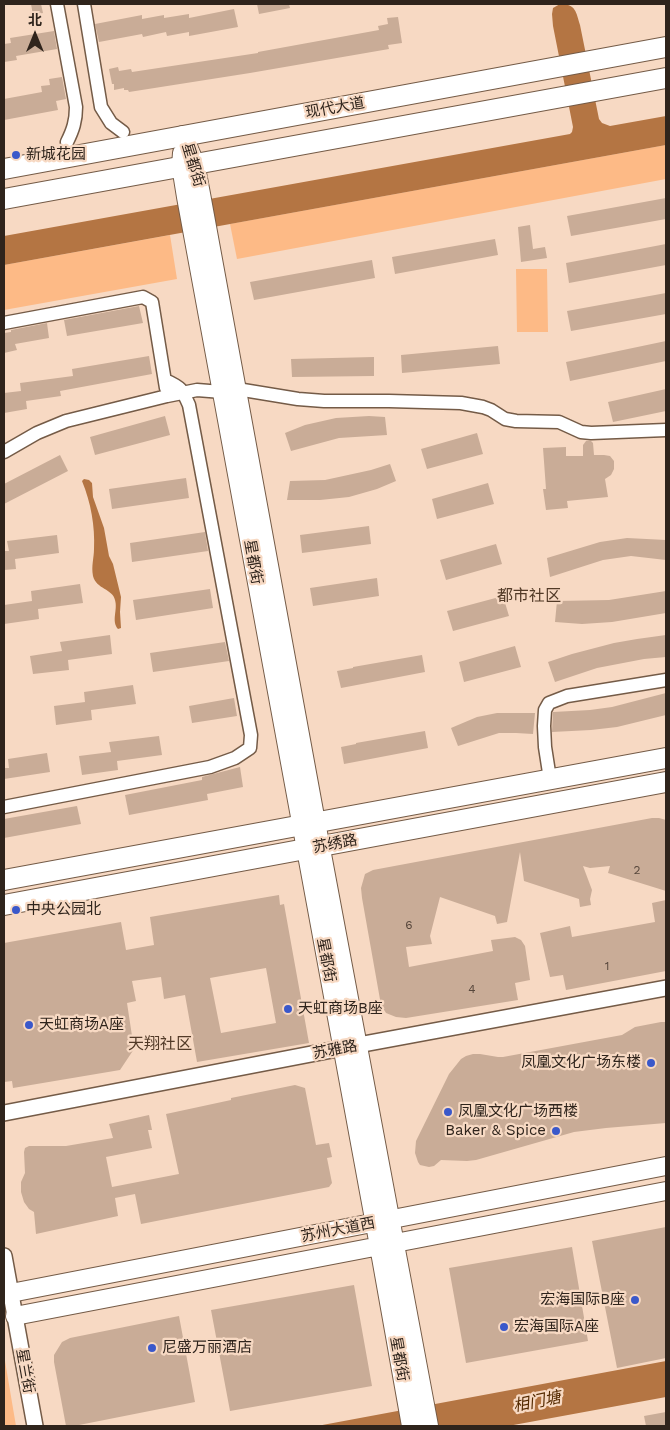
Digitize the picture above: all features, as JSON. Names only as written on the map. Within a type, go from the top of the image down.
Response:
[{"type":"main road","name":"现代大道","points":[[4,169],[666,47]]},
{"type":"main road","name":"现代大道","points":[[4,199],[666,78]]},
{"type":"main road","name":"星都街","points":[[183,135],[383,1221],[406,1405],[411,1426]]},
{"type":"main road","name":"苏绣路","points":[[4,880],[666,758]]},
{"type":"main road","name":"苏绣路","points":[[4,905],[666,782]]},
{"type":"main road","name":"苏州大道西","points":[[10,1293],[666,1166]]},
{"type":"main road","name":"苏州大道西","points":[[15,1316],[666,1191]]},
{"type":"main road","name":"星都街","points":[[387,1244],[429,1426]]},
{"type":"street","points":[[57,4],[76,107],[76,119],[67,142]]},
{"type":"street","points":[[84,4],[101,107],[110,123],[123,132]]},
{"type":"street","points":[[4,323],[143,297],[152,302],[167,396]]},
{"type":"street","points":[[4,807],[210,767],[235,758],[250,748],[251,735],[190,404],[184,392],[178,386],[165,380]]},
{"type":"street","points":[[4,452],[50,427],[66,421],[197,390],[230,391],[324,401],[461,404],[491,410],[505,420],[559,422],[580,432],[591,433],[666,430]]},
{"type":"street","points":[[550,779],[544,726],[545,710],[549,703],[567,696],[666,680]]},
{"type":"street","name":"苏雅路","points":[[4,1113],[666,988]]},
{"type":"street","name":"星兰街","points":[[4,1256],[35,1426]]},
{"type":"shaded area","points":[[666,145],[666,179],[237,259],[230,224]]},
{"type":"shaded area","points":[[170,235],[177,279],[4,310],[4,265]]},
{"type":"shaded area","points":[[516,269],[547,269],[548,332],[517,332]]},
{"type":"shaded area","points":[[4,1355],[16,1426],[4,1426]]},
{"type":"water","points":[[560,4],[572,7],[577,16],[599,119],[602,123],[610,126],[666,116],[666,145],[4,265],[4,236],[570,134],[573,127],[552,14],[553,8]]},
{"type":"water","points":[[84,479],[92,483],[93,497],[104,528],[109,556],[113,564],[121,597],[121,628],[118,629],[115,622],[116,604],[114,596],[97,584],[93,576],[94,532],[90,506],[82,481]]},
{"type":"water","name":"相门塘","points":[[666,1361],[666,1397],[508,1426],[317,1426]]},
{"type":"building","points":[[31,4],[41,4],[43,13],[33,15]]},
{"type":"building","points":[[257,4],[289,4],[290,8],[259,14]]},
{"type":"building","points":[[234,9],[238,27],[189,36],[189,32],[167,36],[166,32],[143,37],[142,34],[99,42],[95,24],[142,15],[142,19],[164,15],[164,18],[189,14],[189,18]]},
{"type":"building","points":[[398,17],[402,43],[388,45],[389,49],[129,92],[124,90],[124,88],[114,90],[114,84],[112,84],[109,69],[118,67],[119,71],[131,69],[132,72],[258,53],[379,30],[378,26],[388,24],[387,18]]},
{"type":"building","points":[[54,31],[57,49],[16,56],[17,60],[4,62],[4,44],[11,43],[10,38]]},
{"type":"building","points":[[62,77],[66,99],[56,101],[58,110],[4,120],[4,99],[42,92],[41,86],[50,85],[49,79]]},
{"type":"building","points":[[666,198],[666,219],[571,236],[567,216]]},
{"type":"building","points":[[530,225],[533,249],[545,247],[547,258],[521,262],[518,227]]},
{"type":"building","points":[[495,239],[498,255],[395,274],[392,257]]},
{"type":"building","points":[[666,244],[666,265],[569,283],[566,263]]},
{"type":"building","points":[[372,260],[375,278],[254,300],[250,282]]},
{"type":"building","points":[[666,293],[666,314],[571,331],[567,311]]},
{"type":"building","points":[[139,306],[143,323],[67,336],[64,320]]},
{"type":"building","points":[[47,323],[49,338],[15,344],[17,350],[4,353],[4,333]]},
{"type":"building","points":[[666,341],[666,361],[570,381],[566,362]]},
{"type":"building","points":[[498,346],[500,364],[402,373],[401,355]]},
{"type":"building","points":[[149,356],[152,374],[60,391],[61,396],[26,401],[27,409],[4,413],[4,393],[21,391],[20,383],[73,376],[72,369]]},
{"type":"building","points":[[374,357],[374,376],[292,377],[291,359]]},
{"type":"building","points":[[666,389],[666,411],[613,422],[608,402]]},
{"type":"building","points":[[165,416],[170,435],[95,455],[90,437]]},
{"type":"building","points":[[385,417],[387,435],[339,438],[291,451],[285,433],[305,425],[336,418]]},
{"type":"building","points":[[477,433],[483,454],[427,469],[421,449]]},
{"type":"building","points":[[586,441],[593,443],[594,455],[610,456],[614,461],[614,469],[611,475],[605,479],[608,497],[567,501],[568,508],[546,510],[543,489],[546,489],[543,448],[566,447],[566,456],[583,456],[583,445]]},
{"type":"building","points":[[60,455],[68,471],[4,504],[4,484]]},
{"type":"building","points":[[390,464],[396,481],[377,489],[349,497],[320,500],[287,500],[290,481],[325,480]]},
{"type":"building","points":[[186,478],[189,498],[112,509],[109,489]]},
{"type":"building","points":[[488,483],[494,504],[437,519],[432,499]]},
{"type":"building","points":[[369,526],[371,544],[302,553],[300,535]]},
{"type":"building","points":[[205,532],[208,551],[132,562],[130,543]]},
{"type":"building","points":[[57,535],[59,553],[15,559],[16,569],[4,570],[4,551],[9,551],[7,541]]},
{"type":"building","points":[[627,538],[666,540],[666,560],[631,556],[603,560],[550,577],[547,558],[600,542]]},
{"type":"building","points":[[496,544],[502,564],[446,580],[440,560]]},
{"type":"building","points":[[377,578],[379,596],[313,606],[310,588]]},
{"type":"building","points":[[80,584],[83,603],[38,609],[39,619],[4,624],[4,605],[32,601],[31,591]]},
{"type":"building","points":[[210,589],[213,608],[136,620],[133,600]]},
{"type":"building","points":[[666,591],[666,613],[612,622],[582,624],[555,622],[557,601],[609,600]]},
{"type":"building","points":[[503,596],[509,616],[453,631],[447,611]]},
{"type":"building","points":[[110,635],[112,654],[68,660],[69,670],[33,674],[30,656],[62,651],[60,642]]},
{"type":"building","points":[[666,635],[666,657],[597,668],[555,682],[548,662],[614,643]]},
{"type":"building","points":[[225,642],[229,661],[153,672],[150,653]]},
{"type":"building","points":[[515,646],[521,667],[464,682],[459,662]]},
{"type":"building","points":[[422,655],[425,672],[341,688],[337,671]]},
{"type":"building","points":[[133,685],[136,704],[91,710],[92,720],[56,725],[54,706],[85,702],[84,692]]},
{"type":"building","points":[[666,693],[666,715],[617,727],[552,732],[553,712],[612,707]]},
{"type":"building","points":[[234,698],[237,716],[192,723],[189,706]]},
{"type":"building","points":[[497,713],[535,713],[533,734],[499,733],[458,746],[451,728],[477,717]]},
{"type":"building","points":[[425,731],[428,748],[344,764],[341,747]]},
{"type":"building","points":[[159,736],[162,755],[117,761],[118,770],[82,775],[79,756],[111,752],[109,742]]},
{"type":"building","points":[[47,753],[50,772],[4,779],[4,768],[9,768],[8,759]]},
{"type":"building","points":[[240,767],[243,787],[207,794],[208,800],[129,815],[125,795],[202,780],[202,777]]},
{"type":"building","points":[[77,806],[81,824],[4,838],[4,819]]},
{"type":"building","points":[[652,818],[666,820],[666,891],[608,873],[610,866],[590,868],[583,866],[592,890],[591,905],[580,907],[579,899],[524,881],[520,852],[507,922],[497,924],[495,916],[440,897],[430,936],[432,944],[406,947],[409,967],[493,951],[491,940],[515,937],[521,940],[525,946],[530,980],[515,983],[518,1000],[406,1018],[386,1013],[381,1005],[362,898],[361,888],[365,874],[373,870]]},
{"type":"building","points":[[279,895],[280,905],[284,904],[309,1043],[197,1062],[185,995],[164,999],[161,977],[132,981],[136,1001],[127,1003],[134,1049],[120,1070],[13,1088],[12,1081],[4,1082],[4,943],[121,922],[126,950],[154,945],[150,917]],"holes":[[[266,968],[276,1023],[221,1033],[210,978]]]},
{"type":"building","points":[[666,900],[666,971],[566,990],[563,975],[550,977],[540,933],[570,926],[572,937],[655,922],[652,903]]},
{"type":"building","points":[[666,1022],[666,1123],[574,1132],[476,1160],[441,1160],[434,1166],[429,1167],[420,1165],[418,1162],[415,1153],[416,1141],[449,1074],[461,1059],[466,1056],[480,1054],[503,1057],[622,1035],[635,1027]]},
{"type":"building","points":[[295,1085],[305,1088],[316,1145],[329,1143],[332,1157],[327,1158],[332,1183],[329,1187],[141,1224],[135,1194],[115,1198],[118,1216],[36,1234],[34,1212],[24,1202],[21,1192],[21,1182],[25,1173],[25,1148],[29,1146],[66,1146],[113,1138],[109,1124],[149,1115],[152,1130],[148,1130],[152,1148],[106,1157],[112,1187],[179,1174],[166,1114]]},
{"type":"building","name":"宏海国际B座","points":[[666,1227],[666,1358],[617,1368],[592,1241]]},
{"type":"building","points":[[572,1247],[588,1341],[466,1363],[449,1268]]},
{"type":"building","points":[[354,1285],[372,1386],[230,1411],[211,1310]]},
{"type":"building","points":[[179,1316],[195,1402],[66,1426],[54,1362],[54,1355],[62,1342],[70,1338]]},
{"type":"building","points":[[666,1412],[666,1426],[646,1426],[644,1416]]},
{"type":"place","name":"新城花园","points":[[16,155]]},
{"type":"place","name":"中央公园北","points":[[16,910]]},
{"type":"place","name":"天虹商场B座","points":[[288,1009]]},
{"type":"place","name":"天虹商场A座","points":[[29,1025]]},
{"type":"place","name":"凤凰文化广场东楼","points":[[651,1063]]},
{"type":"place","name":"凤凰文化广场西楼","points":[[448,1112]]},
{"type":"place","name":"Baker & Spice","points":[[556,1131]]},
{"type":"place","name":"宏海国际B座","points":[[635,1300]]},
{"type":"place","name":"宏海国际A座","points":[[504,1327]]},
{"type":"place","name":"尼盛万丽酒店","points":[[152,1348]]},
{"type":"district","name":"都市社区","points":[[529,596]]},
{"type":"district","name":"天翔社区","points":[[160,1044]]}]
